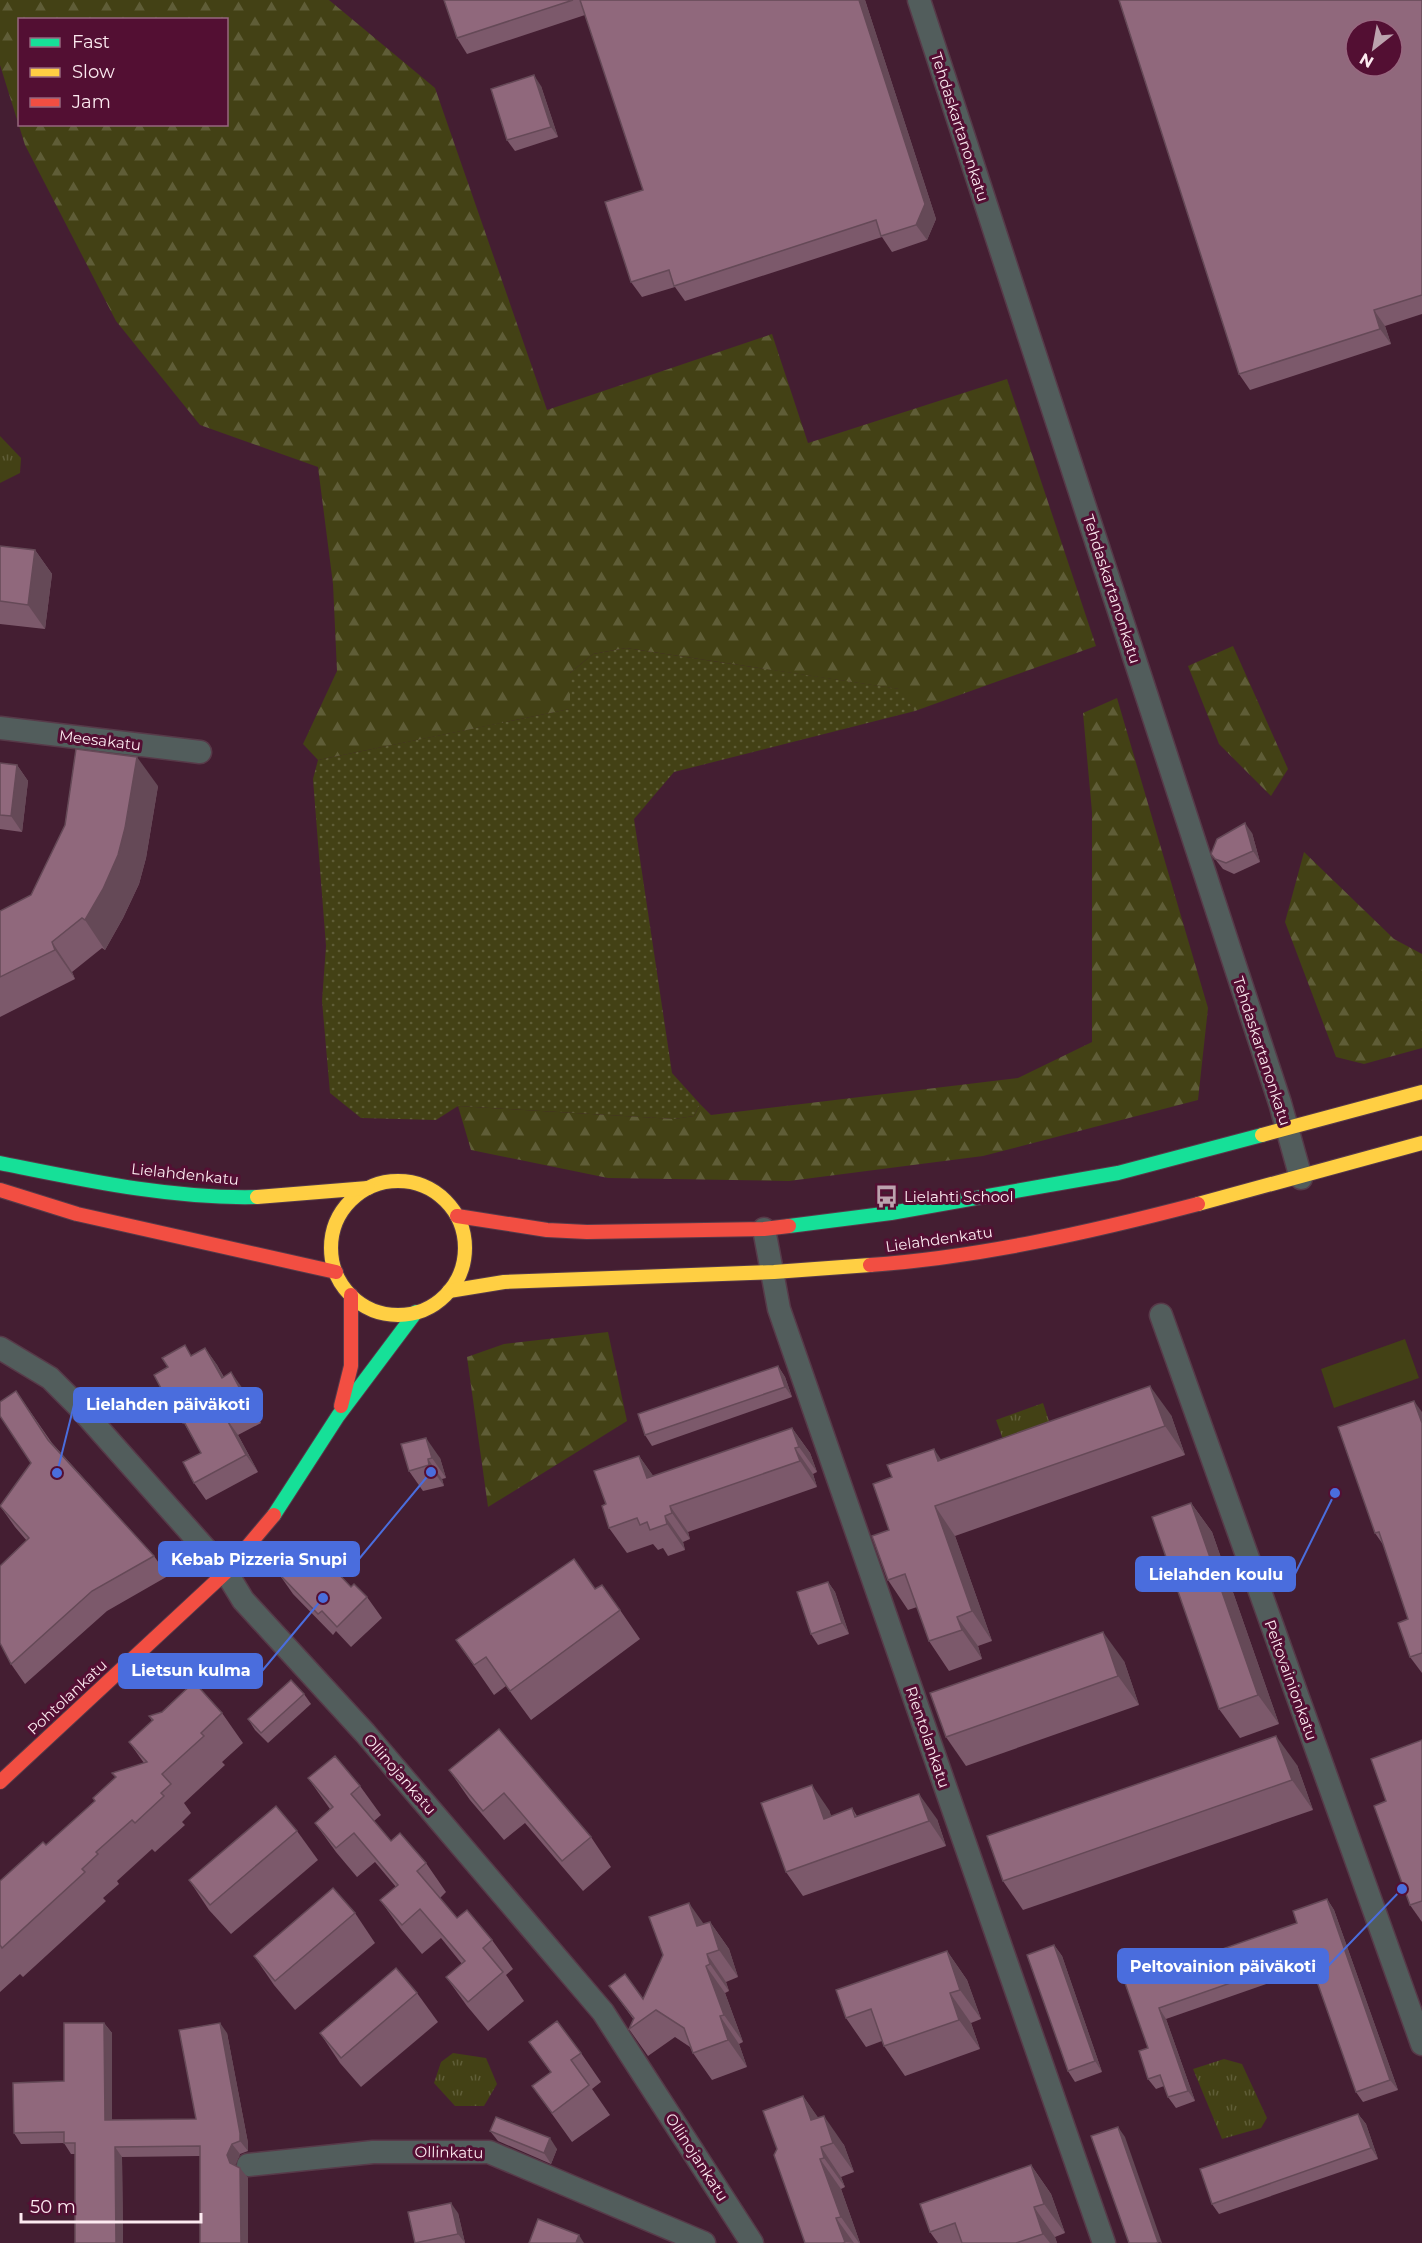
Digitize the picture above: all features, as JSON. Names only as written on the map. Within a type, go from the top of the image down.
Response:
[{"type":"main road","points":[[457,1216],[547,1230],[587,1232],[764,1229],[891,1213],[1007,1195],[1118,1173],[1422,1092]]},
{"type":"main road","name":"Lielahdenkatu","points":[[449,1291],[504,1282],[774,1272],[897,1263],[991,1249],[1129,1222],[1301,1178],[1422,1143]]},
{"type":"main road","name":"Lielahdenkatu","points":[[0,1163],[166,1190],[231,1197],[295,1196],[368,1188]]},
{"type":"main road","points":[[391,1181],[415,1183],[436,1193],[457,1216],[463,1232],[465,1257],[457,1281],[440,1300],[416,1312],[405,1314],[381,1312],[370,1308],[351,1295],[336,1272],[332,1252],[333,1231],[346,1206],[368,1188],[391,1181]]},
{"type":"main road","points":[[0,1191],[77,1214],[336,1272]]},
{"type":"main road","name":"Pohtolankatu","points":[[338,1416],[351,1366],[351,1295]]},
{"type":"main road","name":"Pohtolankatu","points":[[0,1782],[226,1572],[260,1534],[290,1493],[338,1416],[416,1312]]},
{"type":"street","name":"Tehdaskartanonkatu","points":[[919,0],[1288,1129],[1301,1178]]},
{"type":"street","name":"Meesakatu","points":[[0,728],[200,752]]},
{"type":"street","name":"Rientolankatu","points":[[764,1229],[774,1272],[779,1309],[1104,2243]]},
{"type":"street","name":"Peltovainionkatu","points":[[1161,1315],[1422,2044]]},
{"type":"street","name":"Ollinojankatu","points":[[0,1348],[50,1378],[73,1400],[226,1572],[243,1600],[367,1736],[603,2012],[752,2243]]},
{"type":"street","name":"Ollinkatu","points":[[248,2165],[373,2152],[489,2152],[704,2243]]},
{"type":"green space","points":[[0,0],[329,0],[435,88],[547,410],[772,334],[808,443],[1007,379],[1096,646],[915,711],[899,689],[626,648],[593,654],[570,673],[570,709],[318,760],[303,744],[337,671],[333,584],[318,467],[200,425],[116,321],[25,145],[19,126],[228,126],[228,18],[18,18],[18,123],[0,65]]},
{"type":"green space","points":[[0,436],[21,458],[20,473],[0,483]]},
{"type":"green space","points":[[1233,646],[1288,769],[1271,796],[1219,744],[1188,666]]},
{"type":"green space","points":[[626,648],[900,689],[915,711],[674,772],[634,819],[672,1073],[700,1104],[694,1116],[674,1119],[458,1106],[436,1120],[361,1118],[330,1093],[322,1001],[326,946],[313,779],[318,760],[569,709],[570,673],[593,654]]},
{"type":"green space","points":[[1117,698],[1208,1008],[1198,1100],[983,1156],[789,1181],[608,1178],[471,1150],[458,1106],[674,1119],[694,1116],[700,1104],[711,1115],[1018,1078],[1092,1042],[1092,812],[1083,713]]},
{"type":"green space","points":[[1304,852],[1394,939],[1422,954],[1422,1048],[1364,1064],[1336,1057],[1285,922]]},
{"type":"green space","points":[[608,1332],[627,1421],[488,1507],[467,1357],[504,1344]]},
{"type":"green space","points":[[1405,1339],[1419,1378],[1334,1408],[1321,1369]]},
{"type":"green space","points":[[1043,1403],[1052,1430],[1005,1445],[996,1420]]},
{"type":"green space","points":[[453,2053],[486,2058],[497,2084],[484,2106],[455,2106],[434,2083],[441,2062]]},
{"type":"green space","points":[[1224,2059],[1242,2064],[1267,2118],[1261,2128],[1222,2139],[1193,2069]]},
{"type":"building","points":[[444,0],[573,0],[457,38]]},
{"type":"building","points":[[580,0],[859,0],[925,204],[916,225],[881,236],[876,220],[674,286],[669,270],[631,282],[605,202],[643,190]]},
{"type":"building","points":[[1119,0],[1422,0],[1422,295],[1374,310],[1380,329],[1239,374]]},
{"type":"building","points":[[534,75],[551,127],[507,140],[491,89]]},
{"type":"building","points":[[0,546],[35,550],[28,605],[0,601]]},
{"type":"building","points":[[76,749],[137,757],[118,855],[103,889],[85,920],[82,918],[52,942],[55,950],[0,977],[0,911],[31,895],[65,825]]},
{"type":"building","points":[[0,763],[17,765],[11,816],[0,815]]},
{"type":"building","points":[[1245,823],[1253,851],[1226,863],[1215,859],[1211,854],[1217,839]]},
{"type":"building","points":[[185,1345],[191,1356],[205,1348],[222,1378],[231,1372],[249,1406],[226,1418],[246,1455],[194,1483],[183,1462],[201,1453],[175,1405],[171,1407],[154,1375],[168,1367],[162,1358]]},
{"type":"building","points":[[778,1366],[785,1387],[645,1435],[638,1414]]},
{"type":"building","points":[[1150,1386],[1165,1426],[935,1506],[972,1611],[957,1617],[962,1630],[929,1641],[905,1574],[888,1580],[872,1536],[889,1530],[873,1484],[892,1477],[887,1465],[934,1449],[938,1461]]},
{"type":"building","points":[[16,1391],[48,1440],[154,1556],[92,1591],[11,1664],[0,1643],[0,1566],[29,1538],[0,1506],[31,1463],[0,1416],[0,1402]]},
{"type":"building","points":[[1414,1401],[1422,1423],[1422,1653],[1410,1657],[1398,1623],[1408,1619],[1379,1532],[1375,1533],[1338,1427]]},
{"type":"building","points":[[792,1428],[799,1447],[795,1448],[800,1461],[670,1506],[672,1513],[665,1516],[667,1524],[650,1530],[647,1522],[640,1525],[637,1518],[609,1528],[602,1506],[606,1504],[594,1471],[639,1456],[647,1478]]},
{"type":"building","points":[[426,1438],[432,1458],[428,1459],[429,1465],[409,1471],[401,1444]]},
{"type":"building","points":[[1191,1503],[1258,1695],[1219,1709],[1152,1517]]},
{"type":"building","points":[[310,1544],[351,1587],[354,1584],[367,1597],[337,1627],[322,1611],[318,1614],[279,1574]]},
{"type":"building","points":[[574,1559],[595,1589],[602,1585],[620,1610],[510,1691],[486,1657],[474,1665],[456,1640]]},
{"type":"building","points":[[828,1582],[842,1623],[811,1634],[797,1592]]},
{"type":"building","points":[[1103,1632],[1118,1676],[946,1737],[930,1693]]},
{"type":"building","points":[[291,1680],[304,1694],[261,1733],[248,1719]]},
{"type":"building","points":[[194,1682],[222,1713],[201,1733],[204,1736],[162,1774],[171,1784],[161,1793],[164,1796],[135,1823],[132,1820],[96,1852],[98,1854],[82,1869],[85,1872],[2,1948],[0,1945],[0,1881],[43,1842],[46,1845],[95,1801],[93,1798],[116,1777],[112,1773],[147,1762],[129,1742],[153,1720],[149,1716],[162,1712]]},
{"type":"building","points":[[499,1729],[591,1837],[562,1861],[504,1793],[483,1811],[449,1770]]},
{"type":"building","points":[[1276,1736],[1292,1780],[1003,1881],[987,1836]]},
{"type":"building","points":[[1422,1740],[1422,1901],[1410,1905],[1374,1806],[1386,1801],[1371,1759]]},
{"type":"building","points":[[335,1756],[360,1786],[351,1794],[391,1841],[400,1833],[426,1863],[417,1871],[457,1918],[467,1910],[492,1940],[483,1948],[503,1972],[468,2002],[446,1977],[465,1961],[420,1909],[402,1925],[380,1900],[398,1885],[354,1833],[336,1848],[315,1823],[333,1807],[308,1778]]},
{"type":"building","points":[[812,1785],[824,1819],[852,1808],[855,1817],[919,1794],[929,1821],[786,1872],[761,1803]]},
{"type":"building","points":[[276,1806],[297,1831],[210,1905],[189,1880]]},
{"type":"building","points":[[333,1888],[355,1913],[275,1981],[254,1956]]},
{"type":"building","points":[[1327,1899],[1390,2080],[1356,2092],[1308,1956],[1159,2008],[1188,2091],[1168,2097],[1160,2075],[1148,2079],[1139,2051],[1148,2048],[1125,1983],[1297,1923],[1293,1911]]},
{"type":"building","points":[[689,1903],[697,1926],[710,1922],[719,1950],[707,1954],[710,1964],[706,1966],[724,2015],[720,2016],[728,2040],[693,2053],[684,2028],[656,2010],[629,2029],[634,2018],[609,1986],[625,1974],[643,1999],[663,1955],[649,1917]]},
{"type":"building","points":[[1054,1945],[1095,2061],[1068,2071],[1027,1955]]},
{"type":"building","points":[[947,1951],[960,1990],[950,1993],[959,2020],[884,2046],[871,2009],[846,2018],[836,1990]]},
{"type":"building","points":[[396,1968],[417,1993],[341,2058],[320,2033]]},
{"type":"building","points":[[557,2021],[581,2053],[571,2060],[589,2085],[552,2113],[532,2086],[551,2072],[529,2042]]},
{"type":"building","points":[[64,2023],[104,2023],[105,2120],[196,2119],[179,2030],[220,2023],[240,2133],[240,2141],[232,2144],[227,2155],[230,2163],[240,2168],[241,2243],[200,2243],[200,2146],[115,2147],[116,2243],[75,2243],[75,2143],[64,2143],[64,2132],[14,2133],[13,2083],[64,2081]]},
{"type":"building","points":[[803,2096],[811,2120],[824,2116],[833,2143],[821,2147],[824,2158],[820,2159],[841,2217],[836,2218],[845,2242],[843,2243],[805,2243],[774,2155],[777,2149],[763,2111]]},
{"type":"building","points":[[1358,2114],[1371,2148],[1212,2204],[1200,2169]]},
{"type":"building","points":[[496,2117],[550,2138],[544,2153],[490,2131]]},
{"type":"building","points":[[1118,2127],[1158,2242],[1156,2243],[1129,2243],[1091,2136]]},
{"type":"building","points":[[1031,2165],[1044,2204],[1034,2207],[1043,2234],[1016,2243],[962,2243],[955,2223],[930,2232],[920,2204]]},
{"type":"building","points":[[451,2203],[458,2234],[415,2243],[408,2212]]},
{"type":"building","points":[[538,2219],[579,2235],[576,2243],[529,2243]]},
{"type":"traffic: fast","points":[[789,1226],[891,1213],[1118,1173],[1262,1135]]},
{"type":"traffic: fast","points":[[0,1163],[160,1192],[257,1197]]},
{"type":"traffic: fast","points":[[274,1515],[338,1416],[416,1312]]},
{"type":"traffic: slow","points":[[1262,1135],[1422,1092]]},
{"type":"traffic: slow","points":[[1198,1204],[1422,1143]]},
{"type":"traffic: slow","points":[[398,1181],[424,1186],[445,1201],[460,1222],[465,1248],[460,1274],[445,1295],[424,1310],[398,1315],[372,1310],[351,1295],[336,1274],[331,1248],[336,1222],[351,1201],[372,1186],[398,1181]]},
{"type":"traffic: slow","points":[[257,1197],[368,1188]]},
{"type":"traffic: slow","points":[[449,1291],[504,1282],[774,1272],[870,1265]]},
{"type":"traffic: jam","points":[[0,1190],[77,1214],[336,1272]]},
{"type":"traffic: jam","points":[[870,1265],[994,1250],[1198,1204]]},
{"type":"traffic: jam","points":[[457,1216],[547,1230],[587,1232],[764,1229],[789,1226]]},
{"type":"traffic: jam","points":[[341,1406],[351,1366],[351,1295]]},
{"type":"traffic: jam","points":[[0,1782],[226,1572],[274,1515]]},
{"type":"place","name":"Lielahti School","points":[[886,1196]]},
{"type":"place","name":"Kebab Pizzeria Snupi","points":[[431,1472]]},
{"type":"place","name":"Lielahden päiväkoti","points":[[57,1473]]},
{"type":"place","name":"Lielahden koulu","points":[[1335,1493]]},
{"type":"place","name":"Lietsun kulma","points":[[323,1598]]},
{"type":"place","name":"Peltovainion päiväkoti","points":[[1402,1889]]}]
